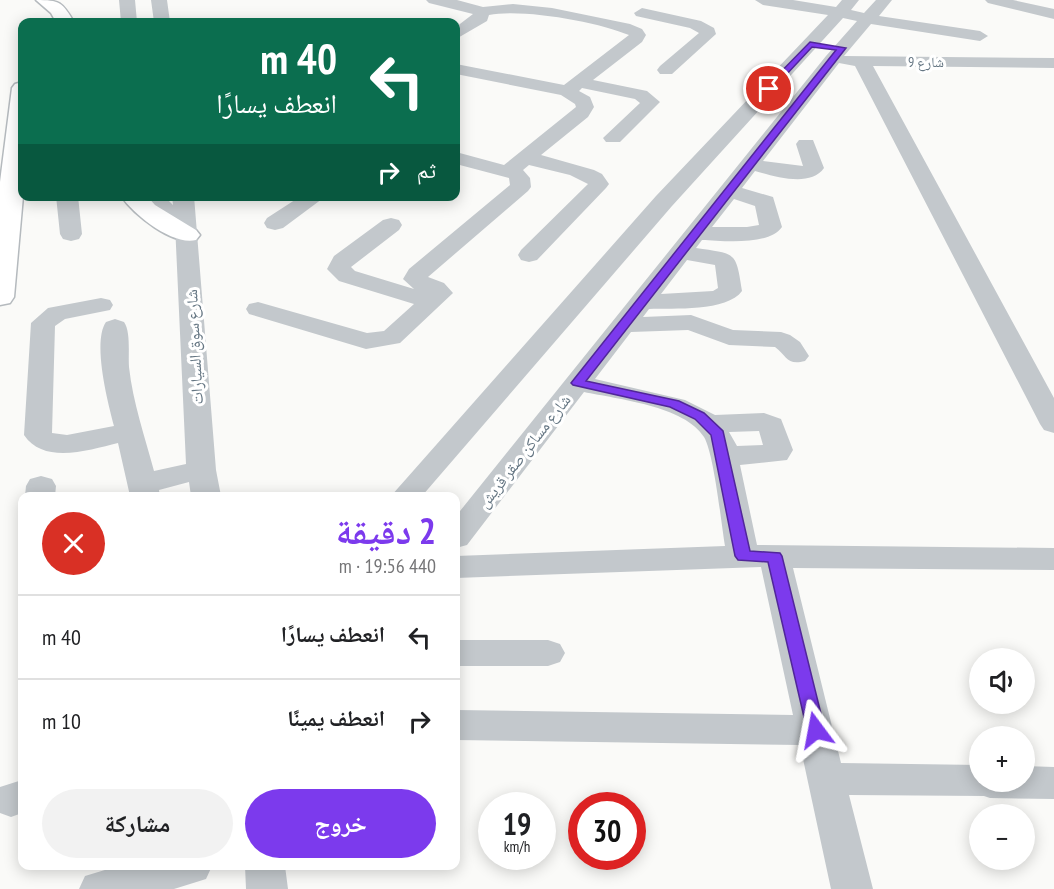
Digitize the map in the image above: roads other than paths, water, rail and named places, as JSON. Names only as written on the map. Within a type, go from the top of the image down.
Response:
[{"type":"main road","points":[[36,3],[58,10],[63,18]]},
{"type":"main road","points":[[0,297],[18,164]]},
{"type":"main road","points":[[138,201],[152,214],[185,218]]},
{"type":"street","points":[[128,0],[129,18]]},
{"type":"street","points":[[159,0],[161,18]]},
{"type":"street","points":[[434,0],[480,7],[518,8],[624,27],[636,32],[636,38],[573,87]]},
{"type":"street","points":[[624,27],[660,0]]},
{"type":"street","points":[[749,0],[773,7],[844,8]]},
{"type":"street","points":[[763,0],[844,8]]},
{"type":"street","points":[[825,0],[867,19],[980,36]]},
{"type":"street","name":"شارع مساكن صقر قريش","points":[[460,532],[750,164],[845,57],[867,19],[884,0]]},
{"type":"street","points":[[996,0],[1054,14]]},
{"type":"street","points":[[460,31],[481,18],[480,7]]},
{"type":"street","points":[[409,492],[664,201],[844,8]]},
{"type":"street","points":[[642,13],[695,24],[708,31],[708,34],[666,70]]},
{"type":"street","name":"شارع 9","points":[[805,51],[845,57],[1054,63]]},
{"type":"street","name":"شارع 9","points":[[845,57],[1054,52]]},
{"type":"street","points":[[845,57],[1054,424]]},
{"type":"street","points":[[460,70],[641,95],[651,102],[613,138]]},
{"type":"street","points":[[517,165],[581,113],[585,107],[573,87]]},
{"type":"street","points":[[750,164],[800,173],[809,172],[814,168],[806,144]]},
{"type":"street","points":[[460,158],[587,173],[598,180],[599,183],[529,255]]},
{"type":"street","points":[[258,309],[366,341],[383,340],[397,334],[439,296],[440,290],[415,279],[417,274],[521,186],[517,165]]},
{"type":"street","points":[[696,233],[755,233],[769,230],[771,227],[765,202],[729,191]]},
{"type":"street","points":[[68,201],[71,234]]},
{"type":"street","points":[[156,201],[164,209],[185,218]]},
{"type":"street","points":[[274,223],[308,201]]},
{"type":"street","name":"شارع سوق السيارات","points":[[185,218],[203,483]]},
{"type":"street","points":[[391,225],[342,261],[339,269],[347,276],[432,302]]},
{"type":"street","points":[[641,302],[718,298],[728,294],[730,291],[726,262],[719,258],[681,252]]},
{"type":"street","points":[[129,430],[57,445],[44,442],[38,435],[44,322],[57,313],[108,316],[115,371],[129,430],[143,490],[203,483]]},
{"type":"street","points":[[623,325],[691,322],[729,337],[780,340],[791,347],[796,356]]},
{"type":"street","points":[[578,383],[675,404],[700,416],[718,434],[816,730],[852,889]]},
{"type":"street","points":[[709,424],[767,422],[771,425],[779,453],[774,456],[724,456]]},
{"type":"street","points":[[460,567],[759,556],[1054,559]]},
{"type":"street","points":[[460,654],[548,653]]},
{"type":"street","points":[[460,725],[816,730]]},
{"type":"street","points":[[827,779],[969,781]]},
{"type":"street","points":[[1035,783],[1054,783]]},
{"type":"street","points":[[100,889],[176,870]]},
{"type":"street","points":[[265,870],[267,889]]}]
